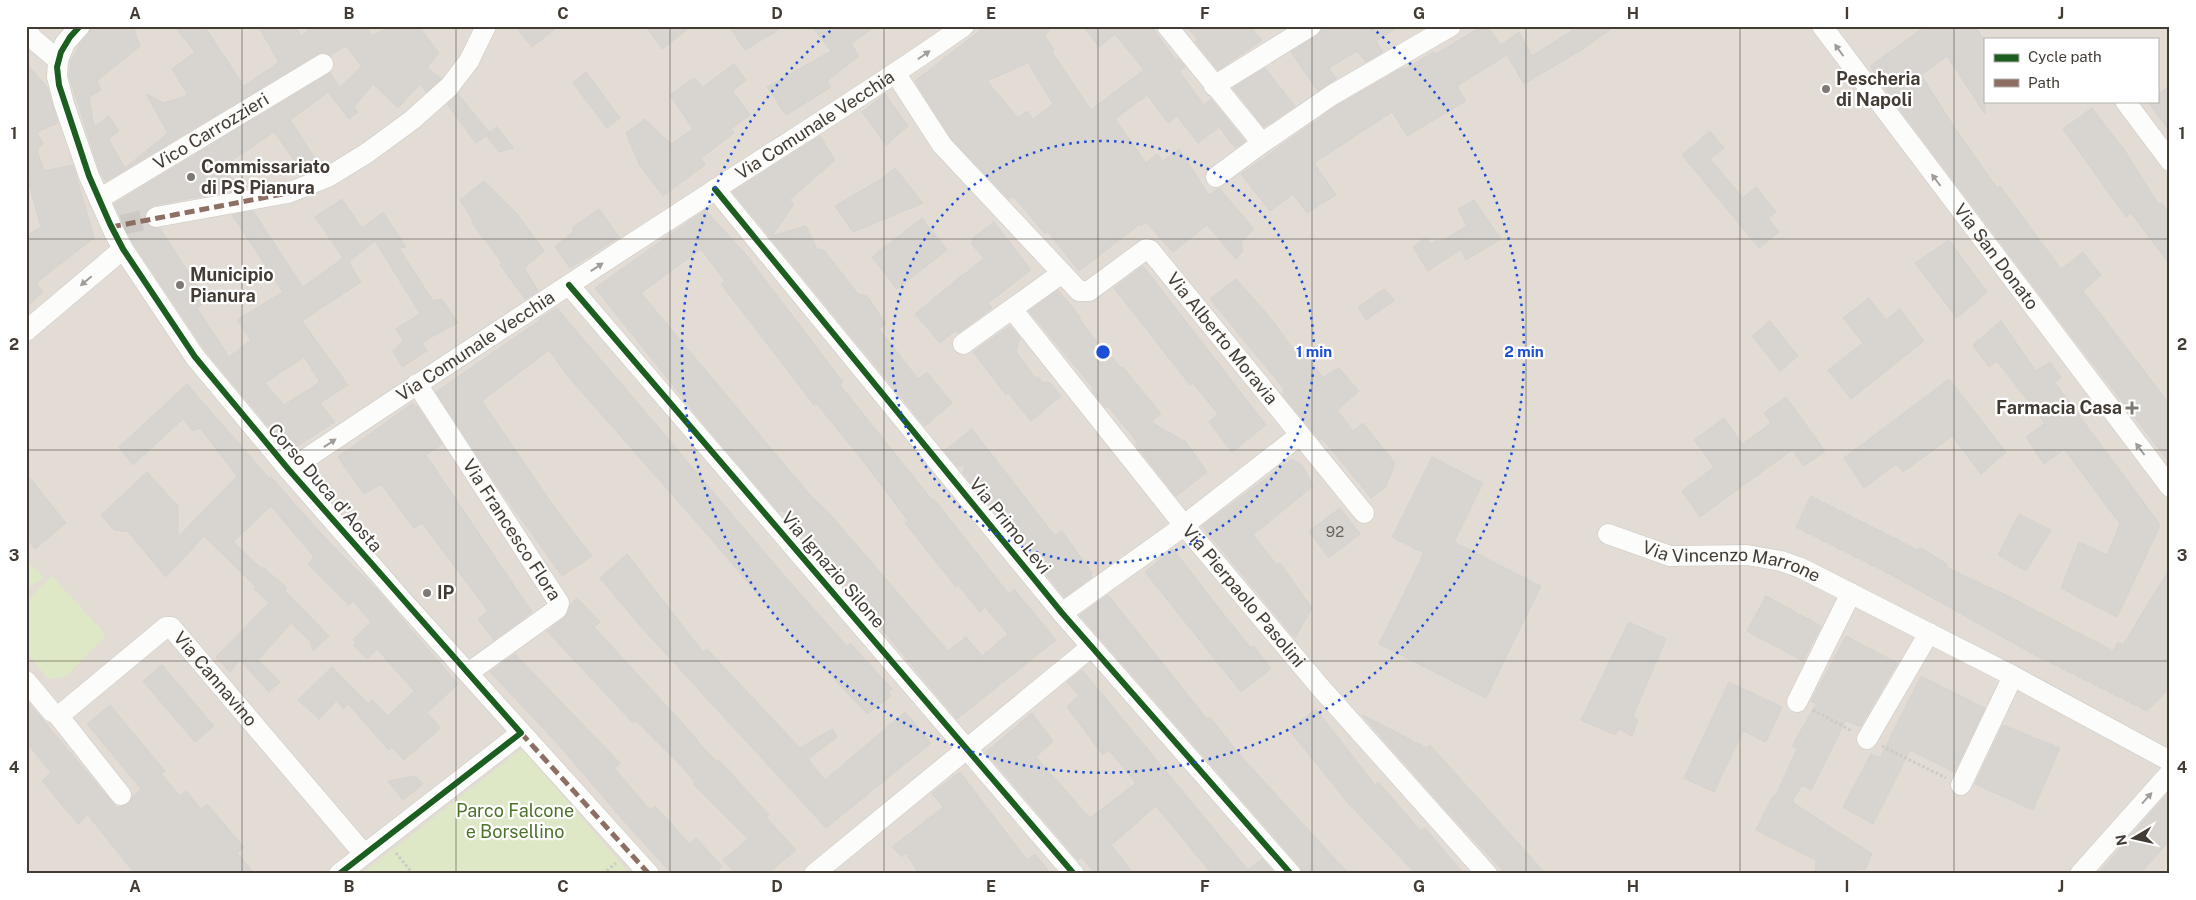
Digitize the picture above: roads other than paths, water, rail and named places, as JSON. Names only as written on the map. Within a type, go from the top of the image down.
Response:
[{"type":"street","points":[[58,60],[65,44],[80,26]]},
{"type":"street","points":[[156,218],[288,193],[328,177],[368,153],[412,120],[449,87],[461,73],[476,48],[486,26]]},
{"type":"street","name":"Via Comunale Vecchia","points":[[289,470],[715,189],[896,74],[964,26]]},
{"type":"street","points":[[1166,26],[1262,143]]},
{"type":"street","points":[[1214,86],[1310,26]]},
{"type":"street","points":[[1216,177],[1332,95],[1451,26]]},
{"type":"street","name":"Via San Donato","points":[[1822,26],[2170,488]]},
{"type":"street","points":[[26,29],[33,39],[58,60]]},
{"type":"street","points":[[26,48],[58,60]]},
{"type":"street","name":"Corso Duca d'Aosta","points":[[58,60],[61,94],[99,199],[114,225],[123,249],[195,357],[289,470],[521,733],[649,874]]},
{"type":"street","name":"Vico Carrozzieri","points":[[99,199],[323,64]]},
{"type":"street","name":"Via Alberto Moravia","points":[[896,74],[942,145],[1077,290],[1085,292],[1146,249],[1149,249],[1364,514]]},
{"type":"street","points":[[2126,102],[2170,161]]},
{"type":"street","name":"Via Primo Levi","points":[[715,189],[1062,613],[1292,874]]},
{"type":"street","points":[[28,330],[123,249]]},
{"type":"street","points":[[963,344],[1062,273]]},
{"type":"street","name":"Via Ignazio Silone","points":[[569,285],[1074,874]]},
{"type":"street","name":"Via Pierpaolo Pasolini","points":[[1012,309],[1183,524],[1320,687],[1487,874]]},
{"type":"street","name":"Via Francesco Flora","points":[[417,384],[559,603],[557,608],[468,673]]},
{"type":"street","points":[[1062,613],[1174,533],[1183,524],[1300,435]]},
{"type":"street","name":"Via Vincenzo Marrone","points":[[1608,534],[1670,556],[1747,554],[1763,556],[1801,568],[2013,676],[2170,761]]},
{"type":"street","points":[[1797,702],[1851,593]]},
{"type":"street","name":"Via Cannavino","points":[[57,714],[63,713],[166,627],[171,627],[364,854]]},
{"type":"street","points":[[1866,739],[1929,633]]},
{"type":"street","points":[[814,874],[1091,647]]},
{"type":"street","points":[[1961,785],[2013,676]]},
{"type":"street","points":[[26,681],[52,712],[57,714],[121,795]]},
{"type":"street","points":[[339,874],[521,733]]},
{"type":"street","points":[[2080,874],[2170,774]]},
{"type":"tunnel","points":[[122,225],[156,217]]},
{"type":"place","name":"Pescheria di Napoli","points":[[1826,89]]},
{"type":"place","name":"Commissariato di PS Pianura","points":[[191,177]]},
{"type":"place","name":"Municipio Pianura","points":[[180,285]]},
{"type":"place","name":"Farmacia Casa","points":[[2132,408]]},
{"type":"place","name":"IP","points":[[427,593]]},
{"type":"park label","name":"Parco Falcone e Borsellino","points":[[515,821]]}]
